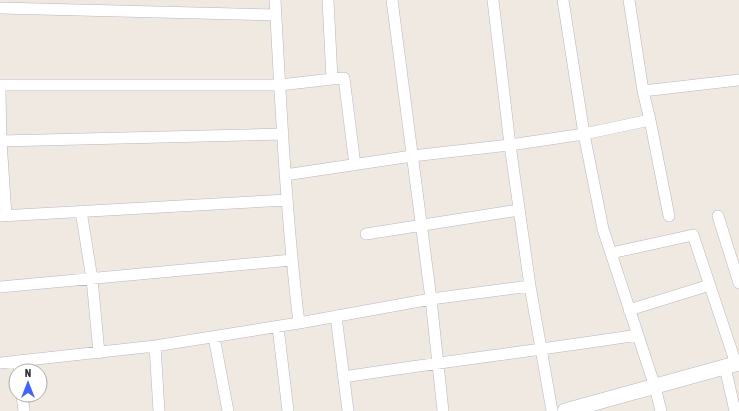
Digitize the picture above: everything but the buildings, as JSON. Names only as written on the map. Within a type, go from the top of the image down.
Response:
[{"type":"street","points":[[275,0],[285,175],[299,323]]},
{"type":"street","points":[[328,0],[332,79]]},
{"type":"street","points":[[392,0],[422,224],[443,411]]},
{"type":"street","points":[[493,0],[519,210],[530,286],[552,411]]},
{"type":"street","points":[[563,0],[584,134],[603,229],[655,387],[661,411]]},
{"type":"street","points":[[629,0],[643,92],[669,216]]},
{"type":"street","points":[[0,8],[276,15]]},
{"type":"street","points":[[0,85],[280,85],[344,78],[355,165]]},
{"type":"street","points":[[643,92],[739,80]]},
{"type":"street","points":[[0,91],[3,216],[287,200]]},
{"type":"street","points":[[285,175],[412,156],[510,145],[584,134],[650,120]]},
{"type":"street","points":[[1,141],[283,134]]},
{"type":"street","points":[[366,234],[422,224],[519,210]]},
{"type":"street","points":[[81,211],[92,279],[99,353]]},
{"type":"street","points":[[718,216],[739,283]]},
{"type":"street","points":[[611,253],[693,234],[734,364],[735,411]]},
{"type":"street","points":[[0,287],[292,260]]},
{"type":"street","points":[[629,310],[710,285]]},
{"type":"street","points":[[37,363],[278,327],[431,299],[530,286]]},
{"type":"street","points":[[336,316],[348,411]]},
{"type":"street","points":[[278,327],[288,411]]},
{"type":"street","points":[[344,377],[438,362],[541,350],[638,335]]},
{"type":"street","points":[[214,337],[228,411]]},
{"type":"street","points":[[155,346],[159,411]]},
{"type":"street","points":[[566,411],[593,407],[734,364]]}]
